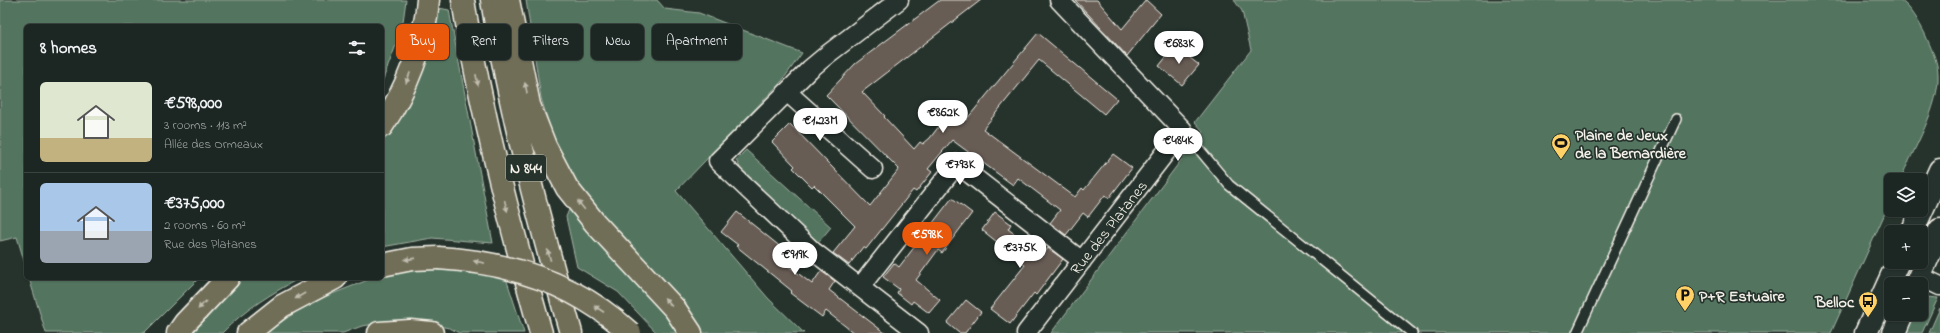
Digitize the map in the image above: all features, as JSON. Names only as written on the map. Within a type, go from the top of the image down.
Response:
[{"type":"highway","points":[[384,123],[404,90],[414,61],[428,0]]},
{"type":"highway","name":"N 844","points":[[463,0],[481,98],[498,173],[541,333]]},
{"type":"highway","name":"N 844","points":[[492,0],[515,122],[541,226],[571,333]]},
{"type":"highway","points":[[508,0],[529,106],[545,146],[567,188],[595,223],[674,309],[691,333]]},
{"type":"highway","points":[[384,265],[412,258],[438,258],[468,260],[518,270],[539,277],[585,300],[614,318],[630,333]]},
{"type":"highway","points":[[178,333],[185,323],[226,280]]},
{"type":"highway","points":[[248,333],[282,306],[331,280]]},
{"type":"highway","points":[[379,333],[410,331],[432,333]]},
{"type":"street","points":[[899,0],[828,54],[718,161],[813,251],[919,333]]},
{"type":"street","points":[[1059,0],[1183,130]]},
{"type":"street","points":[[788,92],[873,169]]},
{"type":"street","name":"Rue des Platanes","points":[[1026,333],[1183,130]]},
{"type":"street","points":[[860,287],[957,164],[1082,261]]},
{"type":"street","points":[[1915,225],[1940,170]]},
{"type":"street","points":[[1919,277],[1940,230]]},
{"type":"street","points":[[1866,333],[1895,269]]},
{"type":"street","points":[[1928,283],[1940,286]]},
{"type":"street","points":[[1894,333],[1899,321]]},
{"type":"lane","points":[[1577,333],[1676,119]]},
{"type":"lane","points":[[1183,130],[1229,185],[1412,333]]},
{"type":"green space","points":[[0,0],[406,0],[403,24],[396,24],[396,45],[384,77],[384,24],[24,24],[24,260],[17,237],[0,241]]},
{"type":"green space","points":[[526,0],[657,0],[665,9],[699,13],[727,24],[652,24],[652,60],[742,60],[742,30],[802,53],[782,81],[676,191],[768,298],[804,333],[657,333],[618,292],[577,267],[566,217],[579,185],[555,144],[541,98],[535,60],[583,60],[583,24],[530,24]]},
{"type":"green space","name":"Plaine de Jeux de la Bernardière","points":[[1234,0],[1900,0],[1908,7],[1923,29],[1937,64],[1937,86],[1935,100],[1925,128],[1903,173],[1884,173],[1884,216],[1831,333],[1051,333],[1203,131],[1195,122],[1251,50],[1242,11]]},
{"type":"green space","points":[[439,8],[449,10],[457,52],[457,60],[458,60],[493,243],[432,238],[384,247],[384,140],[395,125],[421,60],[449,60],[449,24],[435,24]]},
{"type":"green space","points":[[746,150],[831,227],[817,244],[744,175],[736,160]]},
{"type":"green space","points":[[436,266],[506,278],[524,333],[459,333],[450,328],[401,320],[362,326],[343,333],[265,333],[309,303],[368,280],[384,280],[384,276]]},
{"type":"green space","points":[[30,280],[197,280],[144,333],[46,333]]},
{"type":"green space","points":[[241,280],[296,280],[259,302],[222,333],[193,333]]},
{"type":"green space","points":[[1928,297],[1938,298],[1928,320]]},
{"type":"green space","points":[[1940,308],[1940,333],[1929,333]]},
{"type":"green space","points":[[1912,321],[1927,321],[1922,333],[1906,333]]},
{"type":"building","points":[[940,0],[981,0],[862,92],[914,149],[920,142],[923,144],[930,138],[952,109],[966,120],[1038,33],[1117,99],[1104,114],[1039,60],[983,129],[1075,197],[1082,188],[1084,190],[1113,154],[1132,168],[1109,198],[1105,195],[1088,217],[1083,213],[1066,235],[1050,223],[1060,210],[1018,178],[1013,185],[952,140],[928,169],[932,172],[916,192],[913,190],[866,249],[863,247],[849,265],[833,253],[855,226],[814,185],[812,187],[793,168],[795,166],[772,142],[790,124],[870,206],[899,169],[826,95],[855,64]]},
{"type":"building","points":[[1075,0],[1097,0],[1122,29],[1146,0],[1161,14],[1127,56]]},
{"type":"building","points":[[1175,46],[1199,65],[1182,85],[1159,66]]},
{"type":"building","points":[[952,198],[972,213],[942,253],[938,250],[916,280],[940,300],[929,313],[913,301],[911,304],[897,293],[899,289],[883,277],[894,263],[899,267]]},
{"type":"building","points":[[737,212],[782,248],[775,256],[812,284],[821,271],[835,281],[829,290],[885,333],[854,333],[826,311],[822,317],[790,293],[792,291],[721,232]]},
{"type":"building","points":[[995,212],[1011,224],[1008,229],[1043,255],[1048,248],[1063,259],[1036,295],[1034,293],[1010,324],[990,309],[1025,265],[996,245],[997,242],[982,230]]},
{"type":"building","points":[[966,300],[981,312],[965,333],[959,333],[947,323]]},
{"type":"place","name":"Plaine de Jeux de la Bernardière","points":[[1561,160]]},
{"type":"place","name":"P+R Estuaire","points":[[1685,312]]},
{"type":"place","name":"Belloc","points":[[1868,318]]}]
